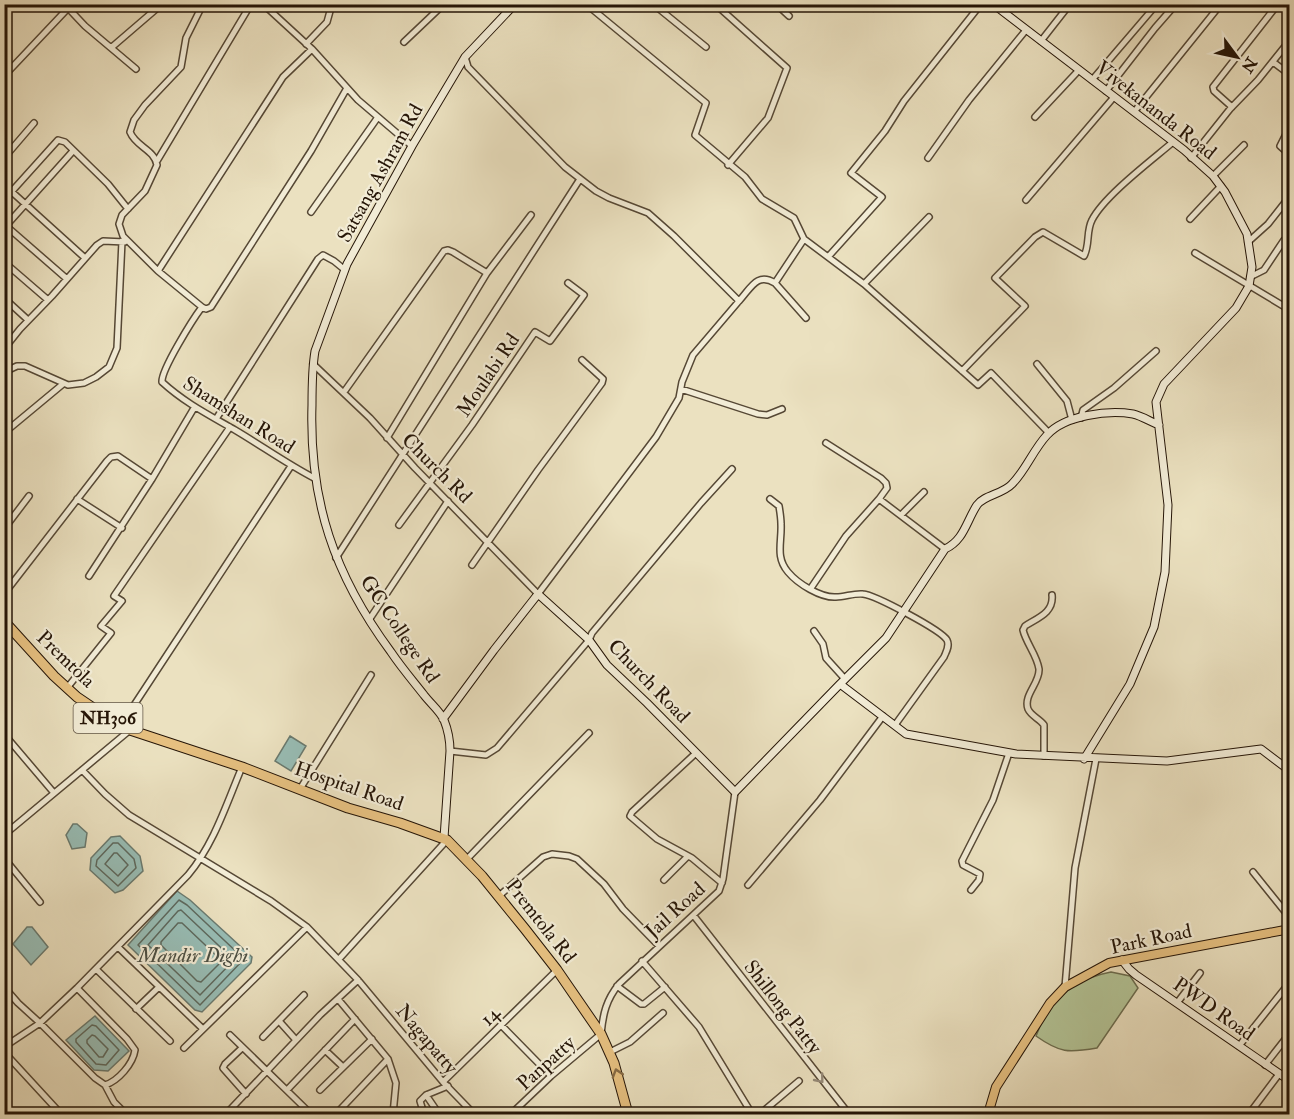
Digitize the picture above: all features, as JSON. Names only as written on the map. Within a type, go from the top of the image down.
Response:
[{"type":"highway","name":"Premtola","points":[[4,621],[82,701],[125,727],[242,767]]},
{"type":"highway","name":"Hospital Road","points":[[242,767],[348,808],[400,822],[446,839]]},
{"type":"highway","name":"Premtola Rd","points":[[446,839],[499,896],[557,970],[602,1034]]},
{"type":"highway","name":"NH306","points":[[602,1034],[610,1052],[628,1114]]},
{"type":"main road","points":[[501,4],[505,14],[515,4]]},
{"type":"main road","name":"Vivekananda Road","points":[[999,6],[1026,30],[1173,142],[1213,176],[1221,186],[1247,234],[1252,267],[1249,286],[1236,308],[1164,384],[1156,402],[1168,505],[1165,572],[1154,627],[1130,684],[1084,759]]},
{"type":"main road","name":"Satsang Ashram Rd","points":[[313,364],[315,351],[345,270],[412,146],[465,57],[505,14]]},
{"type":"main road","name":"GC College Rd","points":[[313,364],[311,423],[314,478],[325,526],[336,558],[359,606],[403,669],[443,718],[450,740],[446,839]]},
{"type":"main road","points":[[735,792],[886,638],[945,549],[961,536],[978,503],[1006,491],[1049,433],[1066,420],[1113,412],[1136,415],[1159,425]]},
{"type":"main road","points":[[443,718],[538,594]]},
{"type":"main road","name":"Church Road","points":[[538,594],[589,640],[607,666],[735,792]]},
{"type":"main road","points":[[842,681],[906,734],[1009,753],[1084,759],[1167,761],[1261,749],[1290,771]]},
{"type":"main road","name":"Park Road","points":[[988,1114],[996,1087],[1050,1003],[1065,987],[1109,963],[1287,930]]},
{"type":"main road","name":"PWD Road","points":[[1122,960],[1129,969],[1290,1081]]},
{"type":"street","points":[[112,47],[162,4]]},
{"type":"street","points":[[157,161],[154,155],[131,136],[131,126],[145,105],[178,72],[186,38],[203,4]]},
{"type":"street","points":[[4,372],[17,366],[25,366],[63,384],[74,385],[96,378],[109,367],[117,348],[122,241],[119,219],[127,206],[145,190],[156,169],[157,161],[251,4]]},
{"type":"street","points":[[262,4],[312,49],[347,88],[412,146]]},
{"type":"street","points":[[306,44],[327,22],[332,4]]},
{"type":"street","points":[[404,42],[444,4]]},
{"type":"street","points":[[585,4],[706,102],[695,135],[745,177],[766,202],[794,218],[804,239],[864,284],[978,385],[991,373],[1049,433]]},
{"type":"street","points":[[654,4],[706,47]]},
{"type":"street","points":[[715,4],[787,68],[768,118],[728,165]]},
{"type":"street","points":[[776,4],[789,16]]},
{"type":"street","points":[[828,257],[882,197],[851,173],[885,131],[904,101],[981,4]]},
{"type":"street","points":[[1041,40],[1070,4]]},
{"type":"street","points":[[1092,80],[1157,4]]},
{"type":"street","points":[[1106,91],[1176,4]]},
{"type":"street","points":[[1134,112],[1221,4]]},
{"type":"street","points":[[1232,106],[1214,92],[1213,87],[1278,4]]},
{"type":"street","points":[[4,76],[70,6],[136,69]]},
{"type":"street","points":[[927,158],[969,100],[1026,30]]},
{"type":"street","points":[[1191,158],[1232,106],[1290,40]]},
{"type":"street","points":[[158,271],[283,77],[312,49]]},
{"type":"street","points":[[465,57],[468,68],[533,136],[580,179],[609,198],[648,213],[739,301]]},
{"type":"street","points":[[1273,62],[1285,71],[1290,70]]},
{"type":"street","points":[[1035,117],[1079,70]]},
{"type":"street","points":[[4,349],[97,245],[107,240],[122,241],[137,248],[158,271],[202,307],[209,309],[311,151],[347,88]]},
{"type":"street","points":[[1026,200],[1114,97]]},
{"type":"street","points":[[311,212],[378,117]]},
{"type":"street","points":[[4,158],[34,123]]},
{"type":"street","points":[[1290,126],[1280,146],[1290,155]]},
{"type":"street","points":[[4,200],[56,141],[62,140],[127,206]]},
{"type":"street","points":[[963,371],[1025,306],[995,278],[1035,237],[1043,232],[1084,256],[1089,230],[1099,210],[1173,142]]},
{"type":"street","points":[[1213,176],[1244,145]]},
{"type":"street","points":[[68,279],[5,226],[73,151]]},
{"type":"street","points":[[336,558],[580,179]]},
{"type":"street","points":[[1190,219],[1221,186]]},
{"type":"street","points":[[12,192],[85,258]]},
{"type":"street","points":[[1248,242],[1268,224],[1290,196]]},
{"type":"street","points":[[387,438],[488,273],[531,215]]},
{"type":"street","points":[[864,284],[929,217]]},
{"type":"street","points":[[775,283],[804,239]]},
{"type":"street","points":[[1250,278],[1261,273],[1284,240],[1290,240]]},
{"type":"street","points":[[344,392],[444,251],[453,252],[488,273]]},
{"type":"street","points":[[1195,253],[1290,310]]},
{"type":"street","points":[[216,419],[318,259],[323,255],[328,257],[345,270]]},
{"type":"street","points":[[4,262],[48,300]]},
{"type":"street","points":[[538,594],[656,437],[679,398],[693,355],[760,279],[767,278],[775,283],[806,318]]},
{"type":"street","name":"Moulabi Rd","points":[[430,483],[535,332],[550,341],[584,295],[568,283]]},
{"type":"street","points":[[4,298],[28,320]]},
{"type":"street","name":"Shamshan Road","points":[[202,307],[168,363],[161,379],[167,387],[194,408],[314,478]]},
{"type":"street","points":[[1081,418],[1083,410],[1114,388],[1156,351]]},
{"type":"street","points":[[472,565],[602,383],[603,378],[600,374],[582,360]]},
{"type":"street","name":"Church Rd","points":[[313,364],[344,392],[538,594]]},
{"type":"street","points":[[1037,364],[1067,401],[1072,420]]},
{"type":"street","points":[[4,433],[63,384]]},
{"type":"street","points":[[681,389],[758,414],[767,415],[782,408]]},
{"type":"street","points":[[89,576],[122,528],[194,408]]},
{"type":"street","points":[[67,688],[111,633],[101,626],[122,601],[114,596],[230,427]]},
{"type":"street","points":[[810,588],[846,536],[887,489],[886,483],[826,443]]},
{"type":"street","points":[[4,594],[106,461],[115,456],[122,458],[152,479]]},
{"type":"street","points":[[4,835],[82,770],[125,727],[291,466]]},
{"type":"street","points":[[450,752],[486,755],[493,752],[589,640],[592,633],[652,560],[732,470]]},
{"type":"street","points":[[399,525],[430,483]]},
{"type":"street","points":[[901,514],[924,492]]},
{"type":"street","points":[[4,529],[29,496]]},
{"type":"street","points":[[77,499],[122,528]]},
{"type":"street","points":[[770,499],[779,506],[782,524],[779,556],[788,572],[810,588],[835,598],[864,594],[880,600],[936,630],[947,640],[948,645],[944,657],[895,725]]},
{"type":"street","points":[[879,499],[945,549]]},
{"type":"street","points":[[369,620],[448,501]]},
{"type":"street","points":[[1044,756],[1044,725],[1029,712],[1027,707],[1027,701],[1039,673],[1038,666],[1023,630],[1025,626],[1051,607],[1052,595]]},
{"type":"street","points":[[814,631],[823,645],[826,658],[842,681]]},
{"type":"street","points":[[300,789],[371,675]]},
{"type":"street","points":[[748,885],[820,800],[883,716]]},
{"type":"street","points":[[467,859],[589,733]]},
{"type":"street","points":[[4,734],[54,794]]},
{"type":"street","points":[[696,753],[630,816],[657,839],[688,856],[722,883]]},
{"type":"street","points":[[971,890],[979,880],[980,874],[963,865],[962,861],[993,800],[1009,753]]},
{"type":"street","points":[[1065,987],[1075,868],[1096,759]]},
{"type":"street","points":[[61,1114],[4,1050],[40,1023],[77,988],[201,860],[211,842],[242,767]]},
{"type":"street","name":"Nagapatty","points":[[82,770],[129,815],[271,901],[307,927],[358,980],[474,1114]]},
{"type":"street","name":"Jail Road","points":[[602,1034],[603,1012],[609,997],[617,986],[716,895],[722,883],[735,792]]},
{"type":"street","points":[[339,959],[446,839]]},
{"type":"street","points":[[499,896],[543,857],[552,854],[573,856],[592,871],[623,909],[659,945]]},
{"type":"street","points":[[663,880],[688,856]]},
{"type":"street","points":[[4,858],[40,902]]},
{"type":"street","points":[[1253,872],[1290,918]]},
{"type":"street","name":"Shillong Patty","points":[[694,916],[849,1114]]},
{"type":"street","points":[[184,1047],[307,927]]},
{"type":"street","points":[[1287,930],[1290,941]]},
{"type":"street","points":[[118,947],[203,1029]]},
{"type":"street","points":[[642,961],[703,1032],[726,1074],[752,1114]]},
{"type":"street","points":[[96,969],[170,1041]]},
{"type":"street","name":"14","points":[[446,1084],[557,970]]},
{"type":"street","points":[[1177,1003],[1200,973]]},
{"type":"street","points":[[226,1114],[296,1040],[358,980]]},
{"type":"street","points":[[1239,1046],[1290,982]]},
{"type":"street","points":[[617,986],[641,1004],[665,987]]},
{"type":"street","points":[[4,987],[95,1078],[105,1084],[114,1102],[126,1114]]},
{"type":"street","points":[[136,1009],[159,987]]},
{"type":"street","points":[[77,988],[135,1050],[129,1064],[114,1081],[105,1084]]},
{"type":"street","points":[[263,1037],[304,995]]},
{"type":"street","points":[[338,999],[388,1059],[396,1083],[393,1114]]},
{"type":"street","points":[[610,1052],[630,1042],[663,1013]]},
{"type":"street","points":[[287,1090],[355,1019]]},
{"type":"street","points":[[279,1021],[296,1040]]},
{"type":"street","points":[[501,1026],[551,1077]]},
{"type":"street","points":[[1265,1065],[1290,1033]]},
{"type":"street","name":"Panpatty","points":[[511,1114],[602,1034]]},
{"type":"street","points":[[230,1035],[311,1114]]},
{"type":"street","points":[[320,1089],[372,1039]]},
{"type":"street","points":[[242,1048],[223,1068],[246,1094]]},
{"type":"street","points":[[325,1050],[343,1067]]},
{"type":"street","points":[[336,1114],[388,1059]]},
{"type":"street","points":[[1249,1114],[1279,1074]]},
{"type":"street","points":[[760,1114],[799,1081]]},
{"type":"street","points":[[424,1114],[420,1101],[446,1084]]},
{"type":"street","points":[[426,1095],[439,1114]]},
{"type":"green space","points":[[1111,972],[1130,976],[1138,988],[1097,1048],[1079,1051],[1058,1049],[1036,1036],[1048,1012],[1064,993],[1085,980]]},
{"type":"water","points":[[290,736],[306,746],[291,771],[275,761]]},
{"type":"water","points":[[73,824],[77,824],[87,833],[85,847],[72,849],[66,835]]},
{"type":"water","points":[[120,836],[140,856],[143,871],[123,890],[115,893],[90,870],[91,858],[111,837]]},
{"type":"water","name":"Mandir Dighi","points":[[177,891],[190,900],[252,957],[251,963],[202,1012],[195,1010],[128,945]]},
{"type":"water","points":[[27,927],[32,927],[48,947],[31,965],[13,944]]},
{"type":"water","points":[[95,1016],[129,1051],[108,1071],[94,1070],[66,1040]]}]
